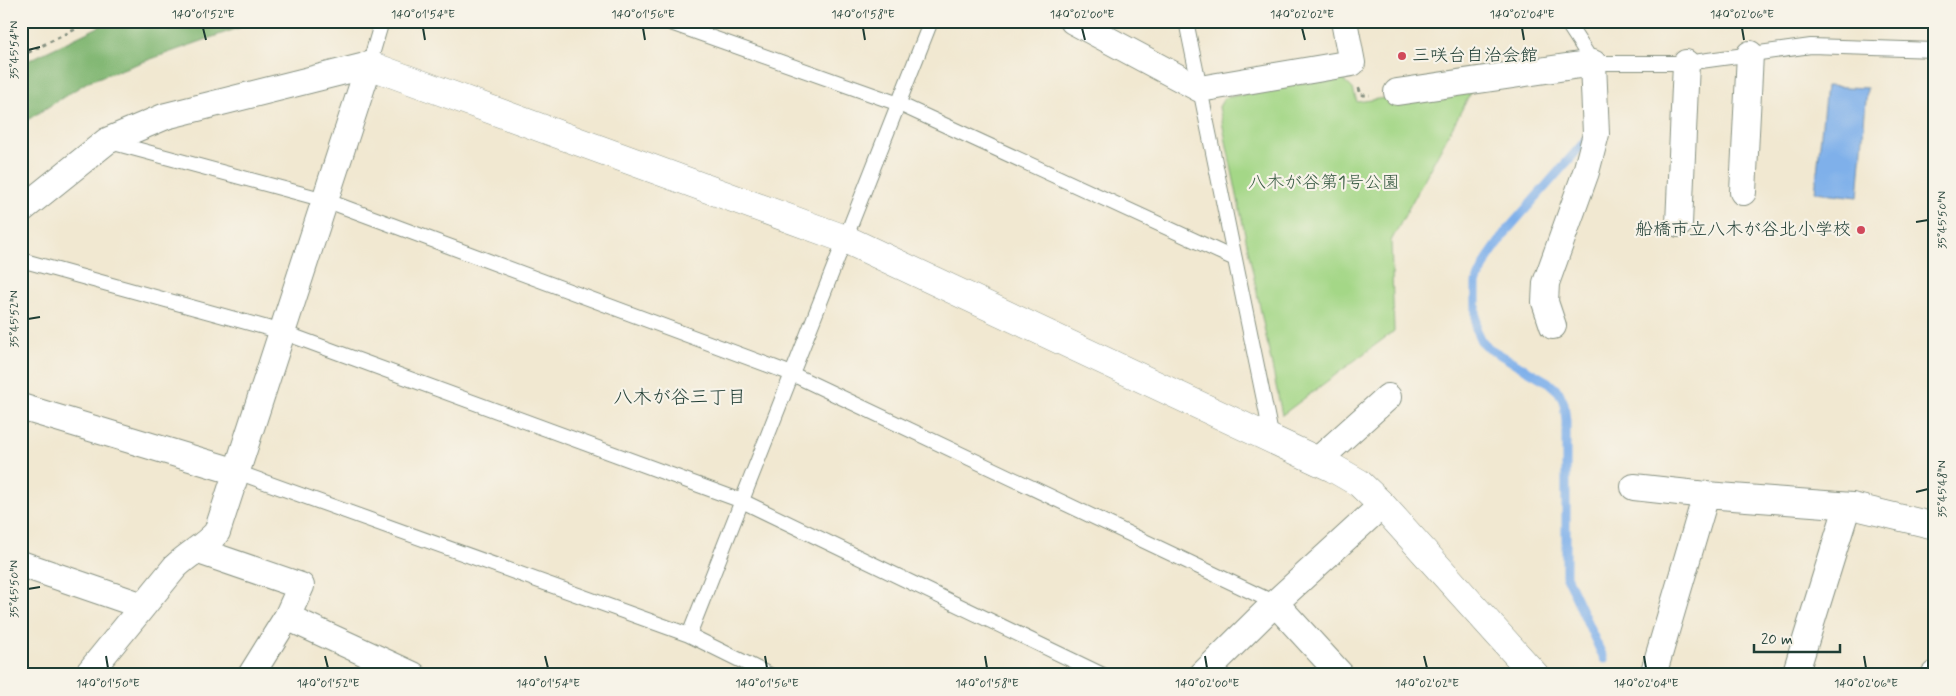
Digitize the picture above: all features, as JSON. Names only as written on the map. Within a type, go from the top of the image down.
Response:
[{"type":"street","points":[[1073,21],[1200,89],[1352,63],[1344,21]]},
{"type":"street","points":[[1743,192],[1750,54]]},
{"type":"street","points":[[1397,92],[1593,63],[1596,134],[1586,172],[1546,283],[1545,302],[1553,326]]},
{"type":"street","points":[[1679,224],[1686,63]]},
{"type":"street","points":[[87,675],[175,567],[186,556],[210,540],[217,532],[369,65]]},
{"type":"street","points":[[21,210],[106,141],[166,116],[369,65],[845,239],[1360,483],[1535,675]]},
{"type":"street","points":[[1317,461],[1388,398]]},
{"type":"street","points":[[21,407],[237,472]]},
{"type":"street","points":[[1634,487],[1706,495],[1852,506],[1935,526]]},
{"type":"street","points":[[1653,675],[1706,495]]},
{"type":"street","points":[[1202,675],[1275,603],[1382,505]]},
{"type":"street","points":[[1795,675],[1844,514],[1852,506]]},
{"type":"street","points":[[196,550],[301,586],[287,617],[251,675]]},
{"type":"street","points":[[21,564],[143,606]]},
{"type":"street","points":[[1275,603],[1340,675]]},
{"type":"street","points":[[287,617],[411,674]]},
{"type":"lane","points":[[369,65],[382,21]]},
{"type":"lane","points":[[665,21],[899,104],[1235,259]]},
{"type":"lane","points":[[689,635],[932,21]]},
{"type":"lane","points":[[1186,21],[1272,440]]},
{"type":"lane","points":[[1566,21],[1593,63],[1686,63],[1810,46],[1935,50]]},
{"type":"lane","points":[[106,141],[325,200],[792,374],[1275,603]]},
{"type":"lane","points":[[21,260],[282,332],[742,501],[1104,675]]},
{"type":"lane","points":[[237,472],[689,635],[770,675]]},
{"type":"path","points":[[21,56],[92,21]]},
{"type":"green space","points":[[111,21],[258,21],[89,81],[21,124],[21,64]]},
{"type":"green space","name":"八木が谷第1号公園","points":[[1339,76],[1353,89],[1357,102],[1475,85],[1391,241],[1394,331],[1282,415],[1219,107],[1224,98]]},
{"type":"water","points":[[1826,86],[1867,88],[1858,197],[1815,192]]},
{"type":"waterway","points":[[1587,139],[1509,228],[1489,256],[1476,283],[1476,330],[1481,341],[1490,349],[1548,382],[1559,392],[1564,403],[1566,421],[1566,576],[1604,659]]},
{"type":"place","name":"三咲台自治会館","points":[[1402,56]]},
{"type":"place","name":"船橋市立八木が谷北小学校","points":[[1861,230]]},
{"type":"district","name":"八木が谷三丁目","points":[[680,397]]}]
